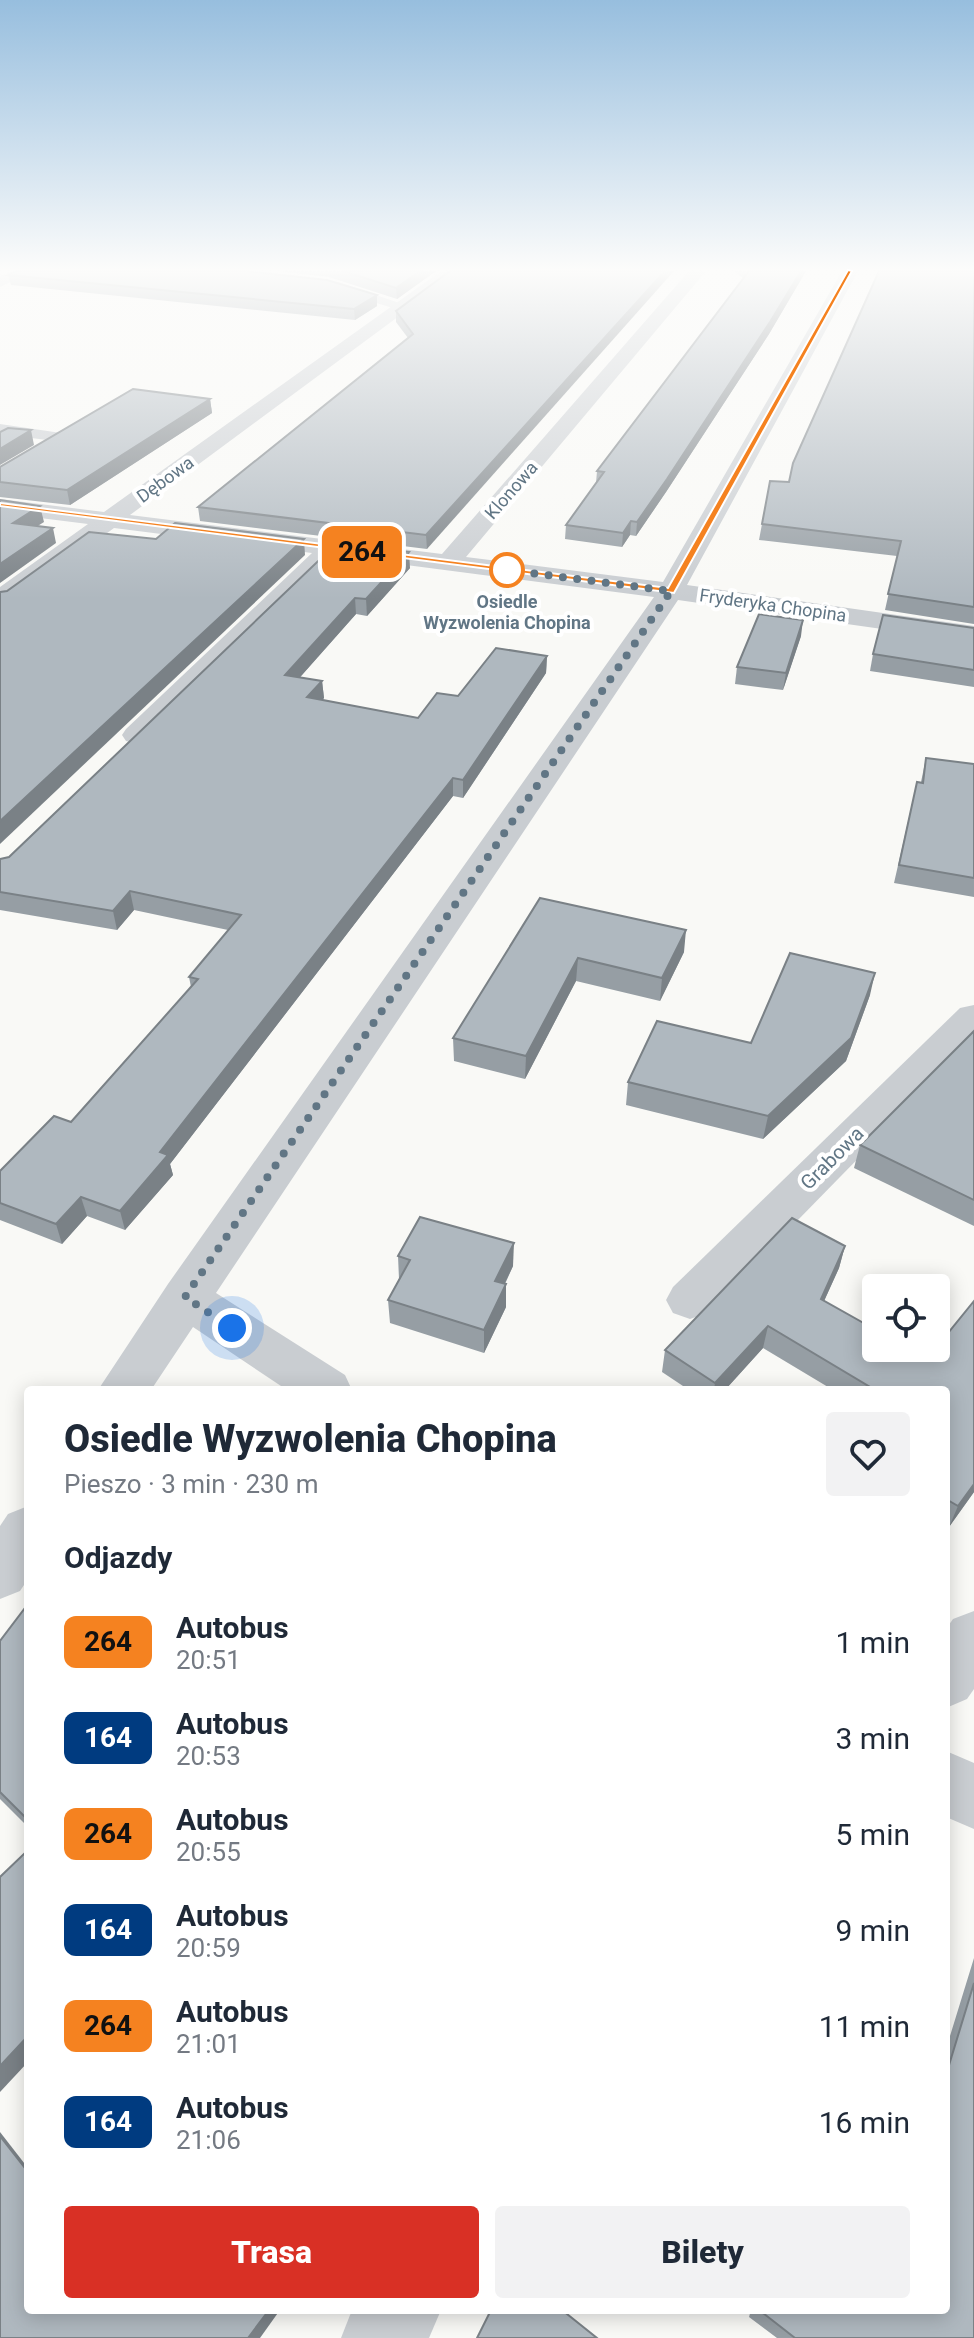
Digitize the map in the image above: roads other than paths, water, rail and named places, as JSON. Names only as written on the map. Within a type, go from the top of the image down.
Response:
[{"type":"street","name":"Dębowa","points":[[0,599],[300,380]]},
{"type":"street","name":"Klonowa","points":[[448,563],[605,380]]},
{"type":"street","points":[[126,1386],[671,591],[789,380]]},
{"type":"street","name":"Fryderyka Chopina","points":[[0,506],[671,591],[974,634]]},
{"type":"street","points":[[122,749],[331,548]]},
{"type":"street","name":"Grabowa","points":[[690,1300],[974,1017]]},
{"type":"street","points":[[185,1297],[321,1386]]},
{"type":"street","points":[[0,1573],[24,1537]]},
{"type":"street","points":[[950,1673],[974,1639]]},
{"type":"street","points":[[950,1785],[974,1797]]},
{"type":"street","points":[[381,2338],[398,2314]]},
{"type":"lane","points":[[0,429],[55,436],[57,441],[0,476]]},
{"type":"place","name":"Osiedle Wyzwolenia Chopina","points":[[507,570]]}]
